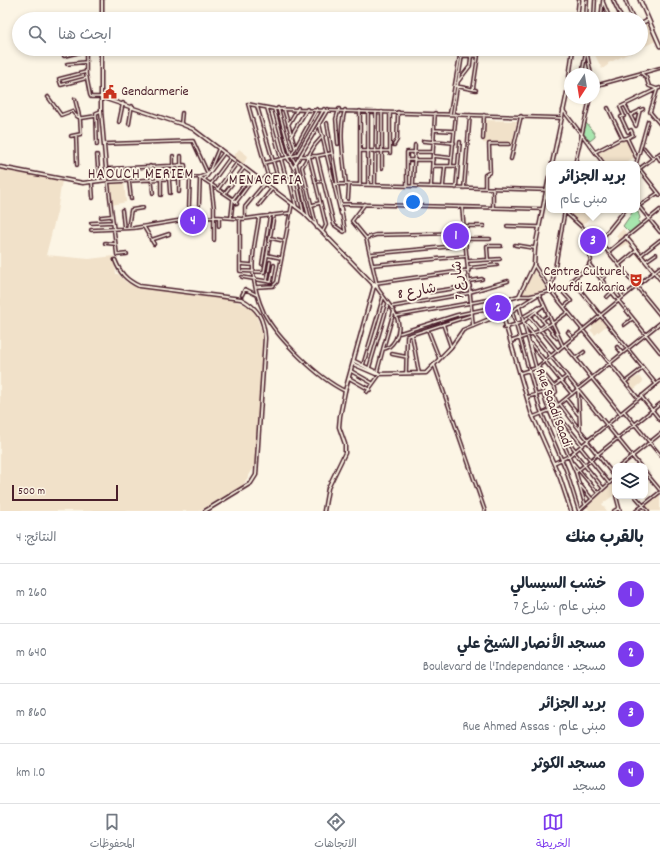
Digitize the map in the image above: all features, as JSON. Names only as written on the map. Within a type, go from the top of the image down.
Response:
[{"type":"main road","points":[[640,0],[645,12]]},
{"type":"main road","points":[[649,20],[660,46]]},
{"type":"street","points":[[102,0],[102,12]]},
{"type":"street","points":[[579,12],[580,0]]},
{"type":"street","points":[[587,12],[588,0]]},
{"type":"street","points":[[594,12],[595,0]]},
{"type":"street","points":[[613,0],[619,12]]},
{"type":"street","points":[[625,0],[631,12]]},
{"type":"street","points":[[602,12],[603,1]]},
{"type":"street","points":[[603,1],[607,12]]},
{"type":"street","points":[[86,56],[86,72],[90,96],[123,103],[193,129],[265,183],[304,213],[309,220],[375,285],[397,316],[400,333]]},
{"type":"street","points":[[101,56],[101,111],[106,169],[117,256],[127,254]]},
{"type":"street","points":[[452,113],[459,56]]},
{"type":"street","points":[[457,83],[470,66],[471,56]]},
{"type":"street","points":[[452,113],[461,57],[478,56],[473,89]]},
{"type":"street","points":[[570,68],[572,56]]},
{"type":"street","points":[[583,68],[585,56]]},
{"type":"street","points":[[587,56],[590,68]]},
{"type":"street","points":[[67,64],[86,62]]},
{"type":"street","points":[[600,84],[660,68]]},
{"type":"street","points":[[86,72],[59,79],[61,84],[87,78]]},
{"type":"street","points":[[641,73],[646,77],[650,86],[657,89]]},
{"type":"street","points":[[456,86],[476,90]]},
{"type":"street","points":[[595,152],[620,139],[633,135],[631,130],[628,132],[621,118],[624,116],[620,107],[660,88]]},
{"type":"street","points":[[657,89],[650,112],[660,124]]},
{"type":"street","points":[[48,96],[61,114],[72,111],[74,116],[80,119],[96,116]]},
{"type":"street","points":[[72,136],[81,134],[80,119],[75,100]]},
{"type":"street","points":[[119,122],[123,103]]},
{"type":"street","points":[[268,176],[248,104],[274,108],[562,118]]},
{"type":"street","points":[[553,161],[564,104]]},
{"type":"street","points":[[576,161],[588,104]]},
{"type":"street","points":[[625,105],[636,126],[640,110]]},
{"type":"street","points":[[129,124],[132,106]]},
{"type":"street","points":[[257,106],[278,178]]},
{"type":"street","points":[[266,107],[286,177]]},
{"type":"street","points":[[274,108],[287,157],[296,178],[304,213]]},
{"type":"street","points":[[278,108],[291,156],[296,164],[309,220]]},
{"type":"street","points":[[284,108],[295,147]]},
{"type":"street","points":[[286,114],[288,108]]},
{"type":"street","points":[[288,125],[298,108]]},
{"type":"street","points":[[291,136],[307,108]]},
{"type":"street","points":[[608,108],[624,139]]},
{"type":"street","points":[[291,156],[317,109]]},
{"type":"street","points":[[264,162],[297,155],[324,109]]},
{"type":"street","points":[[293,168],[328,109]]},
{"type":"street","points":[[630,115],[643,109]]},
{"type":"street","points":[[338,144],[336,119],[339,110]]},
{"type":"street","points":[[345,110],[342,117],[342,129],[348,199]]},
{"type":"street","points":[[563,110],[602,161]]},
{"type":"street","points":[[97,145],[96,116],[97,112],[101,111]]},
{"type":"street","points":[[360,111],[360,185]]},
{"type":"street","points":[[368,112],[368,185]]},
{"type":"street","points":[[375,185],[376,112]]},
{"type":"street","points":[[382,112],[382,168]]},
{"type":"street","points":[[360,151],[389,152],[390,112]]},
{"type":"street","points":[[394,145],[397,140],[398,112]]},
{"type":"street","points":[[181,124],[182,113]]},
{"type":"street","points":[[431,187],[435,113]]},
{"type":"street","points":[[451,166],[456,114]]},
{"type":"street","points":[[464,188],[470,115]]},
{"type":"street","points":[[483,139],[484,115]]},
{"type":"street","points":[[511,159],[521,116]]},
{"type":"street","points":[[636,161],[648,121]]},
{"type":"street","points":[[319,123],[343,220]]},
{"type":"street","points":[[317,156],[334,225],[344,232],[338,184],[327,123]]},
{"type":"street","points":[[434,130],[455,131]]},
{"type":"street","points":[[76,136],[77,165]]},
{"type":"street","points":[[317,228],[302,167],[323,136]]},
{"type":"street","points":[[627,138],[636,157]]},
{"type":"street","points":[[104,144],[193,141],[208,174]]},
{"type":"street","points":[[423,141],[454,143]]},
{"type":"street","points":[[456,188],[460,142]]},
{"type":"street","points":[[485,188],[486,174],[490,172],[489,144],[509,144]]},
{"type":"street","points":[[413,186],[415,145]]},
{"type":"street","points":[[0,168],[62,180],[92,183],[99,181],[200,177],[208,174],[218,148]]},
{"type":"street","points":[[644,148],[653,158]]},
{"type":"street","points":[[407,185],[407,152],[433,152]]},
{"type":"street","points":[[204,180],[224,153]]},
{"type":"street","points":[[301,156],[317,156],[332,153]]},
{"type":"street","points":[[640,168],[660,153]]},
{"type":"street","points":[[97,155],[99,181]]},
{"type":"street","points":[[309,155],[326,225],[322,233]]},
{"type":"street","points":[[656,155],[660,160]]},
{"type":"street","points":[[173,156],[173,178]]},
{"type":"street","points":[[179,192],[181,156]]},
{"type":"street","points":[[433,156],[452,158]]},
{"type":"street","points":[[214,240],[214,217],[211,184],[230,158]]},
{"type":"street","points":[[406,160],[433,160]]},
{"type":"street","points":[[218,188],[237,163]]},
{"type":"street","points":[[106,169],[186,165],[186,177]]},
{"type":"street","points":[[150,166],[153,193]]},
{"type":"street","points":[[433,166],[458,166]]},
{"type":"street","points":[[443,188],[444,166]]},
{"type":"street","points":[[225,193],[244,168]]},
{"type":"street","points":[[640,170],[660,195]]},
{"type":"street","points":[[231,218],[233,199],[252,174]]},
{"type":"street","points":[[262,181],[268,176],[277,174]]},
{"type":"street","points":[[200,177],[225,193],[236,203],[255,176]]},
{"type":"street","points":[[189,206],[190,177]]},
{"type":"street","points":[[199,205],[200,177]]},
{"type":"street","points":[[161,178],[162,195]]},
{"type":"street","points":[[169,178],[170,193]]},
{"type":"street","points":[[245,219],[245,207],[265,183],[278,178],[296,178]]},
{"type":"street","points":[[289,178],[296,207]]},
{"type":"street","points":[[129,180],[131,199]]},
{"type":"street","points":[[315,182],[323,181]]},
{"type":"street","points":[[92,183],[93,198]]},
{"type":"street","points":[[334,184],[546,190],[535,248],[534,265],[519,296]]},
{"type":"street","points":[[493,188],[493,208]]},
{"type":"street","points":[[640,204],[657,192],[660,188]]},
{"type":"street","points":[[259,205],[272,189]]},
{"type":"street","points":[[312,205],[320,203]]},
{"type":"street","points":[[256,287],[271,286],[276,284],[292,204]]},
{"type":"street","points":[[341,204],[542,209]]},
{"type":"street","points":[[365,204],[352,221],[366,238],[375,285],[380,293]]},
{"type":"street","name":"شارع 7","points":[[462,207],[469,269],[473,326]]},
{"type":"street","points":[[128,228],[131,210],[143,208]]},
{"type":"street","points":[[640,208],[660,232]]},
{"type":"street","points":[[122,210],[124,228]]},
{"type":"street","points":[[608,252],[660,210]]},
{"type":"street","points":[[90,230],[128,228],[214,217],[245,219],[290,213]]},
{"type":"street","points":[[552,292],[564,213]]},
{"type":"street","points":[[567,213],[600,243],[660,315]]},
{"type":"street","points":[[554,463],[569,456],[638,398],[659,383],[643,368],[572,280],[589,266],[590,257],[623,213]]},
{"type":"street","points":[[262,264],[270,215]]},
{"type":"street","points":[[240,219],[240,271],[264,272],[274,215]]},
{"type":"street","points":[[101,217],[112,216]]},
{"type":"street","points":[[219,217],[219,226]]},
{"type":"street","points":[[259,217],[252,272],[257,295],[268,320],[290,346],[326,380],[345,391]]},
{"type":"street","points":[[91,223],[113,222]]},
{"type":"street","points":[[143,226],[154,244]]},
{"type":"street","points":[[465,226],[484,226]]},
{"type":"street","points":[[507,226],[539,227]]},
{"type":"street","points":[[366,238],[376,235],[465,233]]},
{"type":"street","points":[[151,240],[169,234]]},
{"type":"street","points":[[626,237],[660,279]]},
{"type":"street","points":[[270,238],[284,241]]},
{"type":"street","points":[[466,239],[490,238]]},
{"type":"street","points":[[641,255],[660,240]]},
{"type":"street","points":[[105,243],[116,244]]},
{"type":"street","points":[[370,254],[466,245]]},
{"type":"street","points":[[514,245],[535,248]]},
{"type":"street","points":[[488,259],[487,246],[501,246]]},
{"type":"street","points":[[619,265],[637,250]]},
{"type":"street","points":[[646,262],[656,254]]},
{"type":"street","points":[[267,256],[281,258]]},
{"type":"street","points":[[372,265],[467,256]]},
{"type":"street","points":[[468,261],[500,259]]},
{"type":"street","points":[[115,260],[121,274],[126,279],[139,286],[241,299],[254,308],[261,316],[264,325],[265,345],[256,475],[251,483],[205,511]]},
{"type":"street","points":[[267,281],[270,262]]},
{"type":"street","points":[[240,264],[252,265]]},
{"type":"street","points":[[375,285],[497,265]]},
{"type":"street","points":[[534,265],[552,292],[638,398]]},
{"type":"street","points":[[242,277],[271,282],[274,266]]},
{"type":"street","points":[[589,266],[660,352]]},
{"type":"street","points":[[520,373],[537,367],[660,267]]},
{"type":"street","points":[[601,280],[608,273]]},
{"type":"street","points":[[470,281],[482,279]]},
{"type":"street","name":"شارع 8","points":[[391,307],[470,292],[508,281]]},
{"type":"street","points":[[324,511],[328,488],[345,453],[345,444],[339,427],[345,391],[375,285]]},
{"type":"street","points":[[354,362],[375,374],[426,373],[450,347],[463,330],[492,318],[512,298],[552,292],[576,285]]},
{"type":"street","points":[[430,292],[470,286]]},
{"type":"street","points":[[617,288],[623,297]]},
{"type":"street","points":[[242,295],[245,289],[257,295]]},
{"type":"street","points":[[561,290],[570,301],[564,307]]},
{"type":"street","points":[[607,297],[611,293]]},
{"type":"street","points":[[504,316],[539,294]]},
{"type":"street","points":[[539,294],[559,341]]},
{"type":"street","points":[[528,301],[530,296]]},
{"type":"street","points":[[363,365],[383,298]]},
{"type":"street","points":[[397,316],[498,298]]},
{"type":"street","points":[[369,368],[388,304]]},
{"type":"street","points":[[504,328],[523,322],[544,305]]},
{"type":"street","points":[[523,317],[544,305]]},
{"type":"street","points":[[520,306],[543,393],[576,473],[585,504]]},
{"type":"street","points":[[383,350],[387,349],[393,344],[400,333],[472,311],[490,308],[492,318]]},
{"type":"street","points":[[502,309],[527,398],[554,463],[571,511]]},
{"type":"street","name":"Rue Saadi Saadi","points":[[512,310],[535,395],[561,460],[579,511]]},
{"type":"street","points":[[367,392],[370,390],[379,373],[383,350],[394,311]]},
{"type":"street","points":[[536,312],[621,413]]},
{"type":"street","points":[[540,329],[553,324],[568,312]]},
{"type":"street","points":[[406,373],[407,336],[472,315]]},
{"type":"street","points":[[542,320],[549,315]]},
{"type":"street","points":[[530,317],[558,351]]},
{"type":"street","points":[[624,325],[632,319]]},
{"type":"street","points":[[523,322],[638,463]]},
{"type":"street","points":[[534,417],[550,411],[559,405],[660,323]]},
{"type":"street","points":[[443,324],[450,347]]},
{"type":"street","points":[[512,341],[533,335],[546,324]]},
{"type":"street","points":[[428,330],[439,358]]},
{"type":"street","points":[[568,332],[573,338]]},
{"type":"street","points":[[412,335],[419,373]]},
{"type":"street","points":[[530,342],[572,394]]},
{"type":"street","points":[[617,347],[623,354]]},
{"type":"street","points":[[576,358],[584,352]]},
{"type":"street","points":[[392,354],[407,357]]},
{"type":"street","points":[[354,362],[379,373]]},
{"type":"street","points":[[434,364],[486,511]]},
{"type":"street","points":[[537,367],[554,386],[556,392],[553,394],[559,405],[580,430],[612,474]]},
{"type":"street","points":[[625,382],[643,368]]},
{"type":"street","points":[[351,371],[372,383]]},
{"type":"street","points":[[554,386],[567,376]]},
{"type":"street","points":[[349,378],[370,390]]},
{"type":"street","points":[[578,389],[580,430]]},
{"type":"street","points":[[527,398],[543,393]]},
{"type":"street","points":[[641,396],[660,420]]},
{"type":"street","points":[[566,399],[579,416]]},
{"type":"street","points":[[576,473],[660,404]]},
{"type":"street","points":[[553,409],[609,482]]},
{"type":"street","points":[[624,411],[660,455]]},
{"type":"street","points":[[557,427],[603,488]]},
{"type":"street","points":[[624,463],[660,434]]},
{"type":"street","points":[[571,461],[597,492]]},
{"type":"street","points":[[636,511],[660,491],[648,476]]},
{"type":"street","points":[[579,511],[597,492],[612,480]]},
{"type":"street","points":[[580,484],[591,498]]},
{"type":"street","points":[[617,499],[620,511]]},
{"type":"street","points":[[638,499],[648,511]]},
{"type":"street","points":[[614,511],[619,508]]},
{"type":"shaded area","points":[[648,24],[656,41],[648,45]]},
{"type":"shaded area","points":[[596,56],[624,56],[608,63],[608,65],[602,69]]},
{"type":"shaded area","points":[[484,120],[517,121],[512,145],[483,143]]},
{"type":"shaded area","points":[[626,139],[635,157],[628,161],[605,161],[598,153]]},
{"type":"shaded area","points":[[239,149],[248,156],[243,165],[233,157]]},
{"type":"shaded area","points":[[0,168],[62,180],[57,212],[46,255],[89,259],[114,256],[116,274],[118,274],[126,282],[138,288],[229,298],[254,309],[263,335],[255,466],[243,485],[199,511],[0,511]]},
{"type":"shaded area","points":[[124,181],[126,202],[112,205],[110,183]]},
{"type":"shaded area","points":[[569,213],[594,213],[582,226]]},
{"type":"shaded area","points":[[623,229],[660,273],[660,283],[627,244],[620,248],[617,245],[621,242],[616,236]]},
{"type":"shaded area","points":[[534,271],[547,289],[532,295],[522,294]]},
{"type":"shaded area","points":[[600,317],[607,325],[595,335],[590,330],[593,328],[590,325]]},
{"type":"shaded area","points":[[639,376],[643,382],[633,390],[627,382]]},
{"type":"shaded area","points":[[612,485],[612,496],[602,504],[607,511],[590,511],[586,507]]},
{"type":"shaded area","points":[[660,493],[660,511],[649,511],[644,506]]},
{"type":"green space","points":[[586,123],[595,134],[595,137],[590,141],[583,133]]},
{"type":"green space","points":[[632,213],[638,213],[640,218],[638,221],[640,224],[630,233],[623,226]]},
{"type":"place","name":"Gendarmerie","points":[[110,92]]},
{"type":"place","name":"مسجد الكوثر","points":[[193,221]]},
{"type":"place","name":"خشب السيسالي","points":[[456,236]]},
{"type":"place","name":"بريد الجزائر","points":[[593,241]]},
{"type":"place","name":"Centre Culturel Moufdi Zakaria","points":[[636,280]]},
{"type":"place","name":"مسجد الأنصار الشيخ علي","points":[[498,308]]},
{"type":"district","name":"HAOUCH MERIEM","points":[[141,175]]},
{"type":"district","name":"MENACERIA","points":[[266,181]]}]
